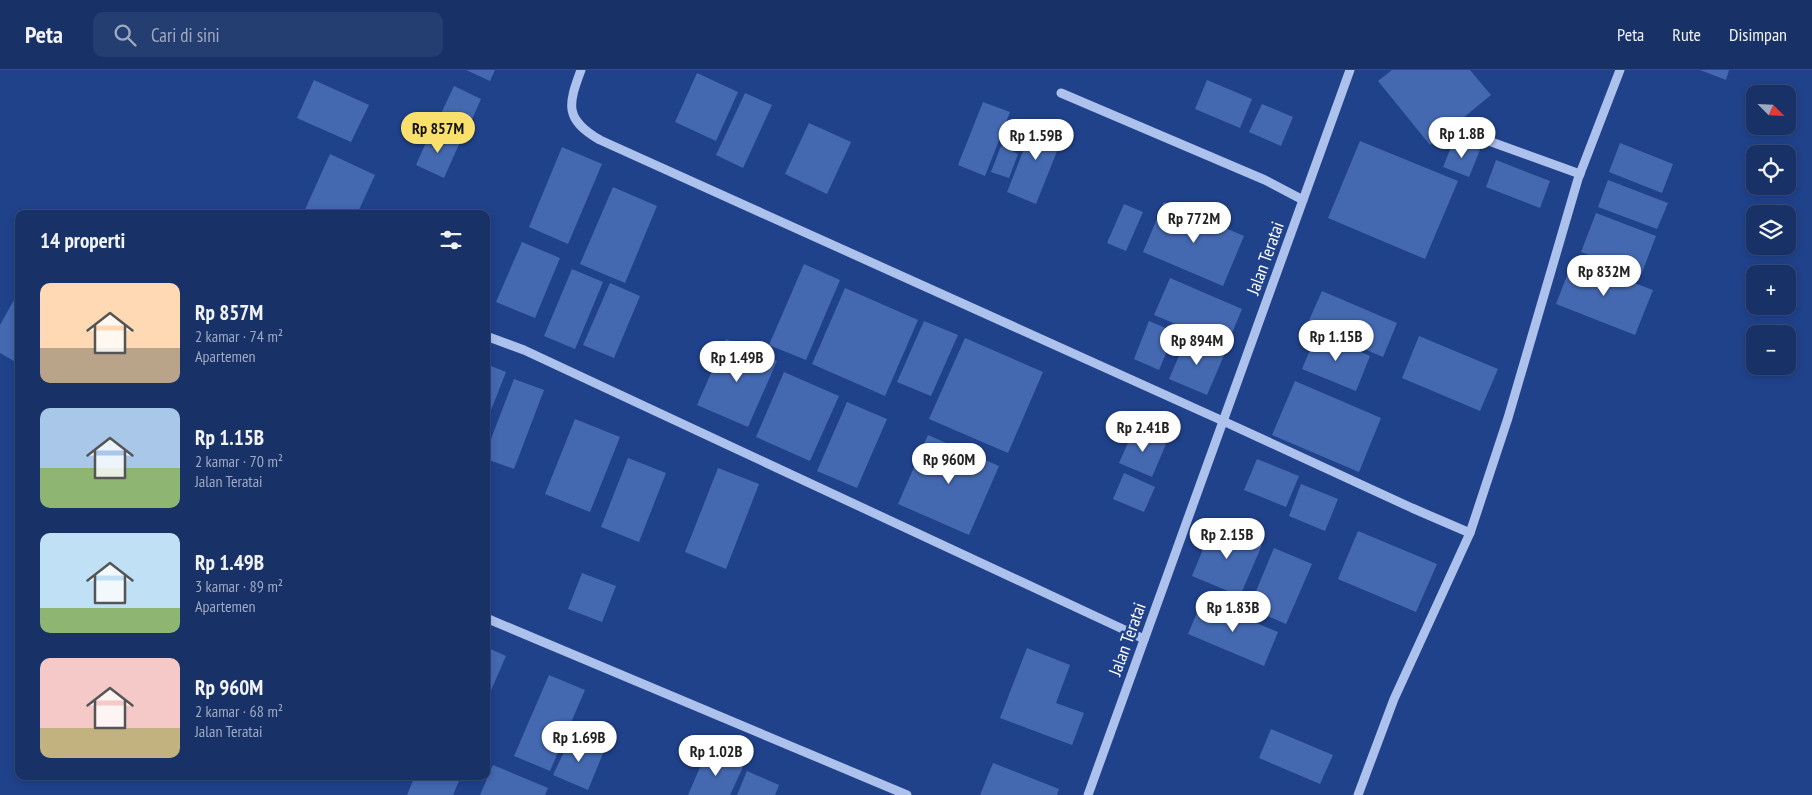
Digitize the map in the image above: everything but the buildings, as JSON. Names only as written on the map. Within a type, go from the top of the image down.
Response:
[{"type":"street","points":[[582,70],[573,91],[571,107],[576,121],[585,131],[600,140],[1470,533]]},
{"type":"street","name":"Jalan Teratai","points":[[1088,795],[1350,70]]},
{"type":"street","points":[[1358,795],[1394,699],[1470,533],[1508,418],[1580,174],[1620,70]]},
{"type":"street","points":[[1062,93],[1265,180],[1303,200]]},
{"type":"street","points":[[1486,140],[1580,174]]},
{"type":"street","points":[[490,338],[533,354],[1144,639]]},
{"type":"street","points":[[490,620],[907,795]]}]
